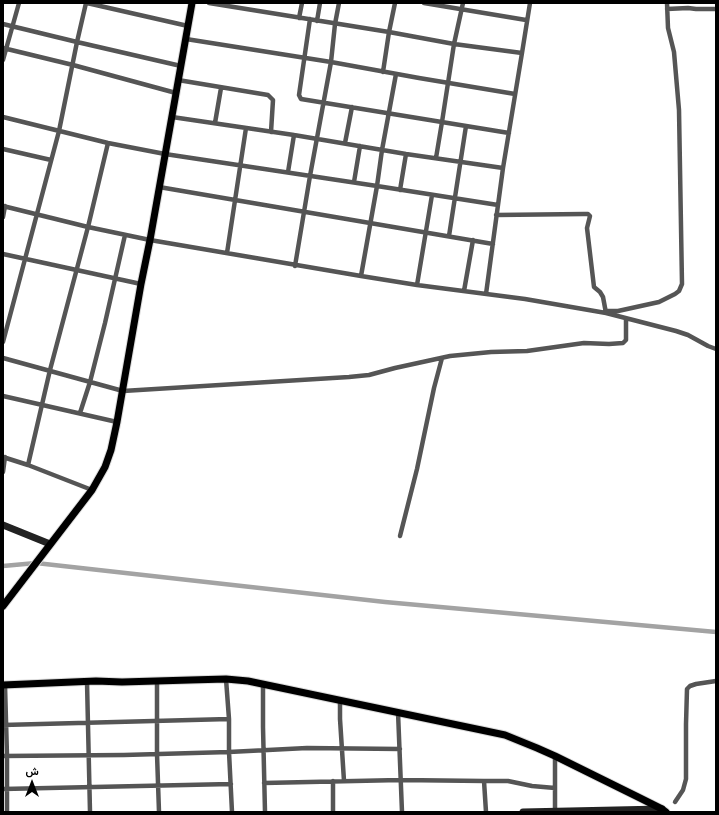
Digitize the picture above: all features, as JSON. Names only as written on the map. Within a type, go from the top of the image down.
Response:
[{"type":"main road","points":[[3,606],[92,490],[100,478],[108,458],[123,391],[192,3]]},
{"type":"main road","points":[[4,685],[226,679],[263,684],[505,735],[555,756],[664,810]]},
{"type":"street","points":[[3,60],[5,48],[19,3]]},
{"type":"street","points":[[3,342],[59,131],[77,42],[87,3],[188,26]]},
{"type":"street","points":[[209,3],[454,44],[522,53]]},
{"type":"street","points":[[299,18],[302,3]]},
{"type":"street","points":[[317,21],[320,3]]},
{"type":"street","points":[[295,266],[316,138],[331,62],[339,3]]},
{"type":"street","points":[[384,72],[389,32],[395,3]]},
{"type":"street","points":[[424,3],[526,20]]},
{"type":"street","points":[[436,158],[454,44],[463,3]]},
{"type":"street","points":[[486,294],[503,168],[526,20],[530,3]]},
{"type":"street","points":[[606,312],[618,311],[659,302],[679,291],[682,284],[678,110],[674,52],[668,28],[667,3]]},
{"type":"street","points":[[667,9],[688,8],[716,10]]},
{"type":"street","points":[[310,19],[299,95],[301,99],[509,133]]},
{"type":"street","points":[[3,24],[181,66]]},
{"type":"street","points":[[186,39],[331,62],[515,94]]},
{"type":"street","points":[[5,48],[176,93]]},
{"type":"street","points":[[361,276],[396,74]]},
{"type":"street","points":[[178,80],[268,95],[273,100],[274,104],[271,132]]},
{"type":"street","points":[[215,123],[221,88]]},
{"type":"street","points":[[345,143],[352,107]]},
{"type":"street","points":[[3,117],[108,143],[165,154],[498,205]]},
{"type":"street","points":[[172,117],[503,168]]},
{"type":"street","points":[[449,236],[466,126]]},
{"type":"street","points":[[227,253],[246,128]]},
{"type":"street","points":[[288,172],[294,135]]},
{"type":"street","points":[[28,465],[50,370],[88,227],[108,143]]},
{"type":"street","points":[[354,182],[360,146]]},
{"type":"street","points":[[3,149],[51,160]]},
{"type":"street","points":[[400,190],[406,154]]},
{"type":"street","points":[[159,186],[493,244]]},
{"type":"street","points":[[416,285],[432,195]]},
{"type":"street","points":[[3,217],[4,206],[125,235],[295,266],[606,312],[688,335],[716,349]]},
{"type":"street","points":[[496,215],[588,214],[590,218],[587,228],[594,287],[600,292],[606,312]]},
{"type":"street","points":[[80,414],[105,323],[125,235]]},
{"type":"street","points":[[464,291],[472,240]]},
{"type":"street","points":[[3,254],[141,284]]},
{"type":"street","points":[[3,358],[123,391],[369,375],[442,358],[476,353],[527,351],[584,342],[609,344],[623,343],[626,340],[626,318]]},
{"type":"street","points":[[400,536],[442,358]]},
{"type":"street","points":[[3,396],[117,422]]},
{"type":"street","points":[[3,472],[4,457],[92,490]]},
{"type":"street","points":[[3,525],[50,544]]},
{"type":"street","points":[[226,679],[230,719],[229,752],[232,812]]},
{"type":"street","points":[[157,681],[159,812]]},
{"type":"street","points":[[675,802],[683,790],[686,779],[687,689],[696,684],[716,681]]},
{"type":"street","points":[[87,682],[90,812]]},
{"type":"street","points":[[263,684],[265,812]]},
{"type":"street","points":[[4,685],[5,789],[7,812]]},
{"type":"street","points":[[340,700],[341,749],[344,782]]},
{"type":"street","points":[[398,712],[402,812]]},
{"type":"street","points":[[4,725],[230,719]]},
{"type":"street","points":[[5,756],[157,754],[307,748],[400,749]]},
{"type":"street","points":[[555,756],[555,812]]},
{"type":"street","points":[[264,783],[400,780],[508,781],[532,786],[555,788]]},
{"type":"street","points":[[333,781],[333,812]]},
{"type":"street","points":[[484,781],[486,812]]},
{"type":"street","points":[[5,789],[231,784]]},
{"type":"street","points":[[523,812],[664,810]]},
{"type":"waterway","points":[[3,566],[36,563],[385,602],[716,632]]}]
